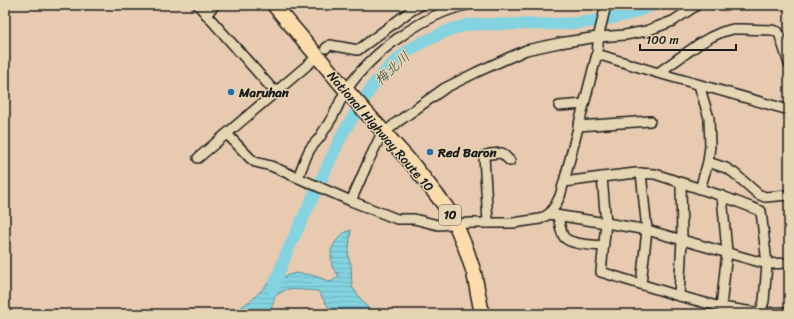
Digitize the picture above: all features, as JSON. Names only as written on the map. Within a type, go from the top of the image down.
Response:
[{"type":"highway","name":"National Highway Route 10","points":[[274,5],[384,134],[414,166],[446,207],[456,225],[466,249],[474,273],[482,314]]},
{"type":"street","points":[[198,5],[275,92]]},
{"type":"street","points":[[206,14],[216,5]]},
{"type":"street","points":[[326,48],[330,45],[358,50],[409,12],[421,5]]},
{"type":"street","points":[[298,177],[311,148],[320,137],[347,91],[359,74],[382,50],[410,29],[437,15],[457,7],[467,5]]},
{"type":"street","points":[[603,246],[575,243],[565,238],[553,215],[564,182],[597,54],[599,36],[606,5]]},
{"type":"street","points":[[351,201],[380,137],[396,123],[445,88],[489,66],[526,50],[599,36],[625,35],[646,31],[673,21],[697,5]]},
{"type":"street","points":[[658,73],[699,44],[711,37],[733,29],[772,30],[778,32],[789,64]]},
{"type":"street","points":[[597,54],[789,110]]},
{"type":"street","points":[[198,158],[310,62]]},
{"type":"street","points":[[699,85],[709,118],[710,146],[708,162],[700,189]]},
{"type":"street","points":[[558,106],[584,104]]},
{"type":"street","points":[[578,126],[650,120]]},
{"type":"street","points":[[227,134],[255,162],[271,166],[351,201],[398,219],[414,219],[438,225],[456,225],[470,223],[512,223],[540,219],[553,215],[647,230],[767,264],[789,263]]},
{"type":"street","points":[[488,223],[484,156],[502,153],[510,161]]},
{"type":"street","points":[[708,162],[726,168],[758,194],[765,197],[789,195]]},
{"type":"street","points":[[564,182],[641,173],[655,174],[722,196],[761,211],[767,264],[764,301],[760,313]]},
{"type":"street","points":[[641,173],[647,230],[641,284]]},
{"type":"street","points":[[602,177],[606,223],[601,272],[721,307],[760,313],[789,312]]},
{"type":"street","points":[[679,296],[682,239],[681,183]]},
{"type":"street","points":[[721,307],[727,252],[722,196]]},
{"type":"water","points":[[351,230],[348,256],[351,265],[352,287],[366,306],[375,314],[333,314],[318,291],[287,289],[275,296],[271,310],[267,314],[232,314],[255,297],[271,280],[296,273],[312,275],[331,282],[339,276],[332,267],[331,250],[336,241],[345,232]]},
{"type":"waterway","name":"梅北川","points":[[273,288],[287,252],[343,133],[373,85],[391,65],[406,52],[421,43],[452,29],[468,25],[569,24],[591,22],[633,13],[653,5]]},
{"type":"place","name":"Maruhan","points":[[231,92]]},
{"type":"place","name":"Red Baron","points":[[430,152]]}]
